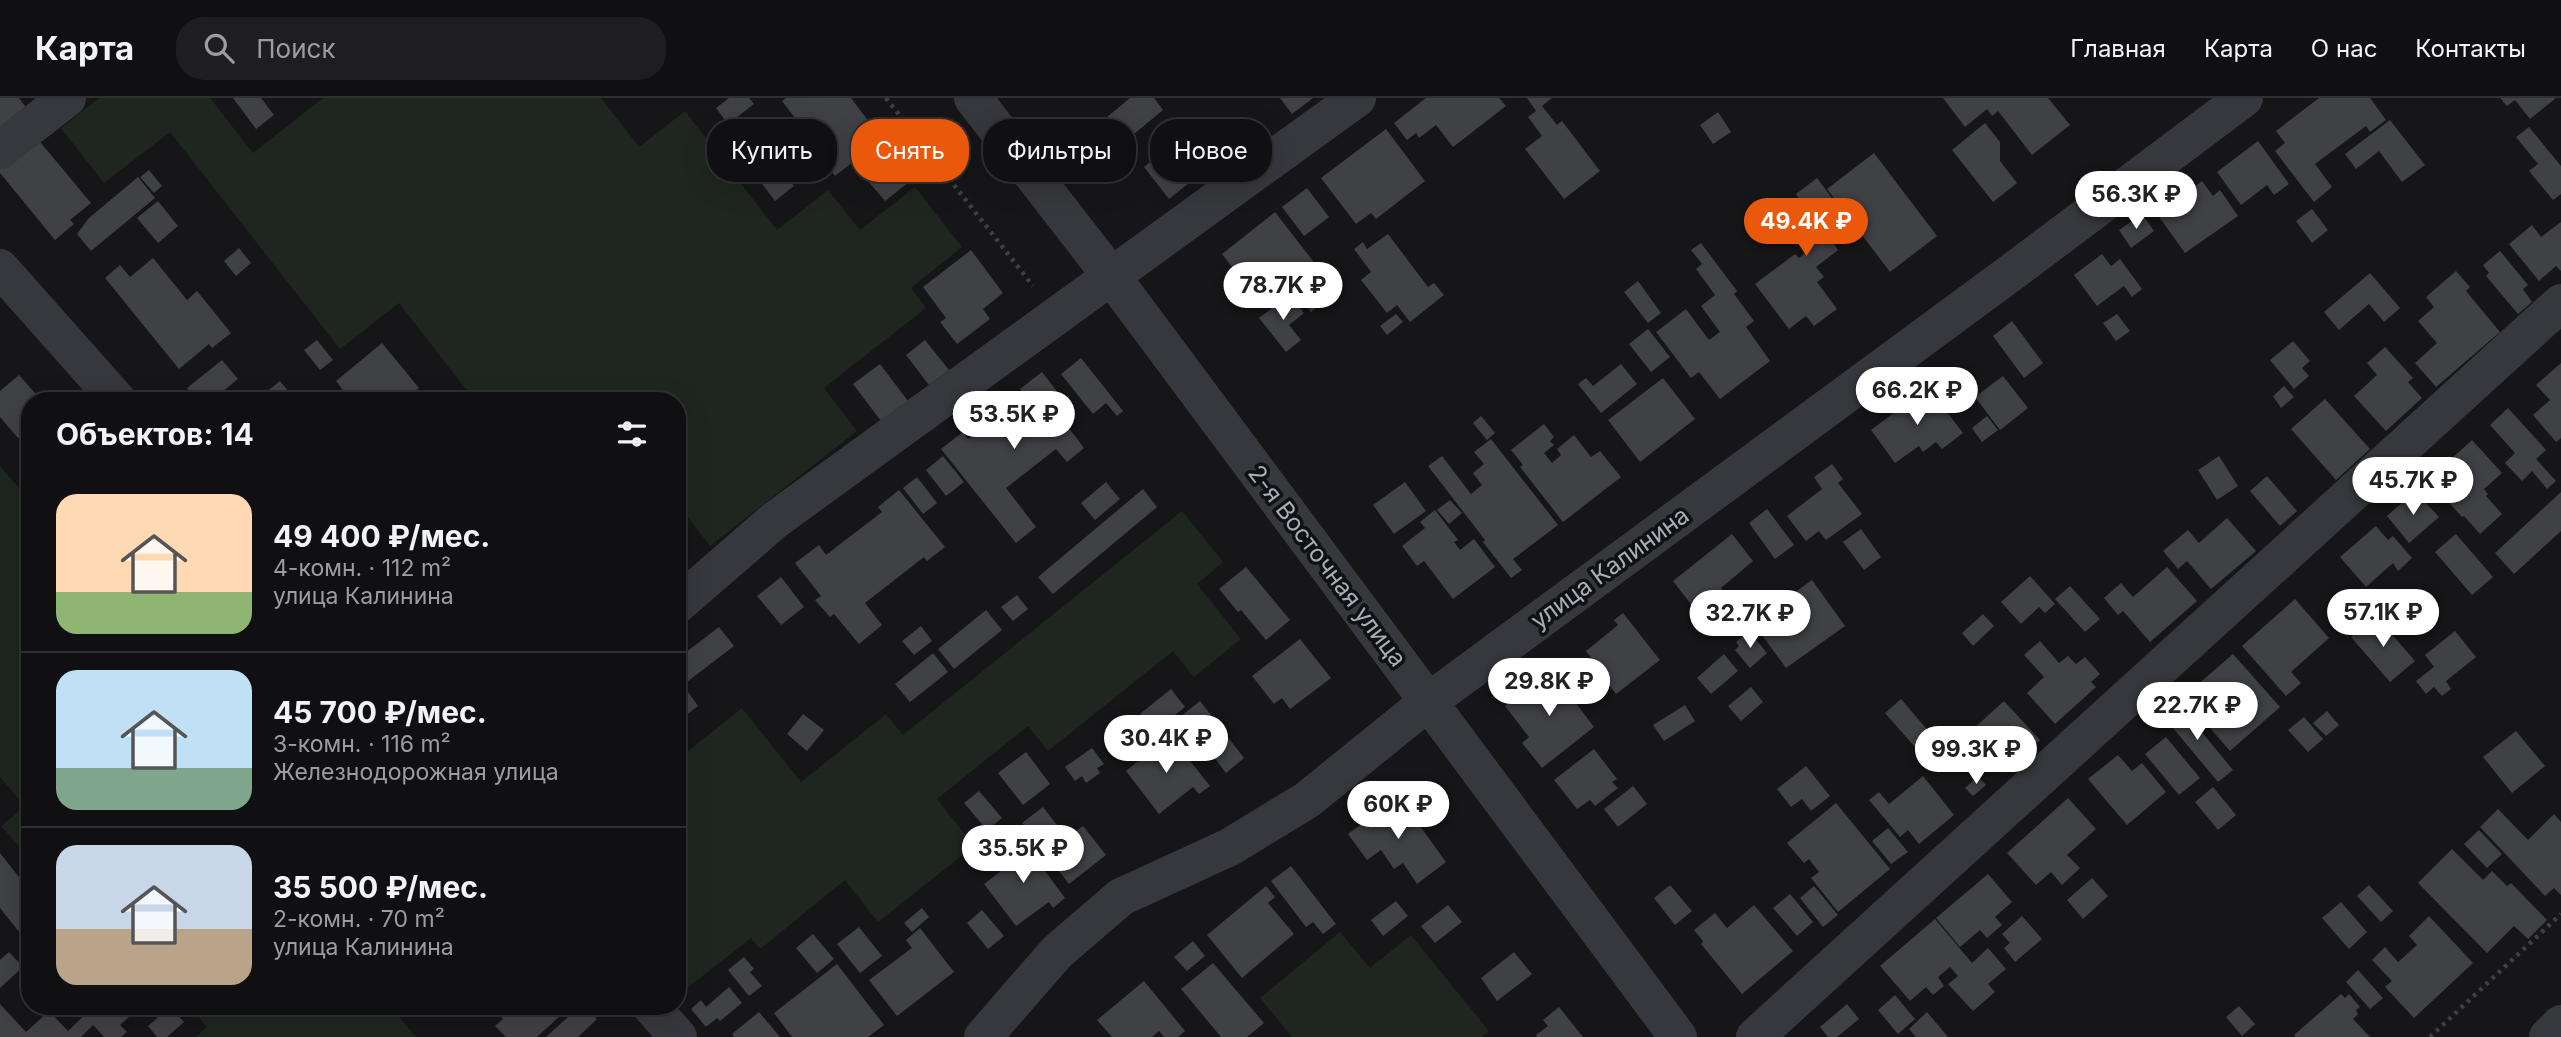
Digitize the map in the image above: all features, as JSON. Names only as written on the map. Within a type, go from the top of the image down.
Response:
[{"type":"street","points":[[0,150],[68,98]]},
{"type":"street","name":"2-я Восточная улица","points":[[973,98],[1112,277],[1678,1037]]},
{"type":"street","points":[[686,597],[775,520],[1357,98]]},
{"type":"street","name":"улица Калинина","points":[[983,1037],[1056,952],[1121,897],[1230,847],[1307,800],[1428,702],[2244,98]]},
{"type":"street","points":[[0,268],[110,392]]},
{"type":"street","points":[[1755,1037],[2561,303]]},
{"type":"street","points":[[659,1015],[678,1037]]},
{"type":"street","points":[[2548,1037],[2561,1024]]},
{"type":"path","points":[[886,98],[1058,317]]},
{"type":"path","points":[[2430,1037],[2561,914]]},
{"type":"shaded area","points":[[99,98],[210,98],[253,153],[323,98],[601,98],[639,147],[685,111],[707,139],[707,182],[740,182],[777,230],[828,190],[860,230],[915,187],[962,247],[911,288],[926,308],[824,388],[857,431],[710,546],[686,515],[686,392],[468,392],[399,303],[340,349],[170,132],[104,183],[61,128]]},
{"type":"shaded area","points":[[0,466],[21,490],[21,801],[0,777]]},
{"type":"shaded area","points":[[1182,511],[1223,562],[1197,584],[1241,639],[1194,677],[1173,651],[1048,751],[1028,726],[937,799],[974,846],[878,922],[845,880],[760,949],[751,938],[686,989],[686,753],[742,708],[801,782],[886,714],[903,735]]},
{"type":"shaded area","points":[[21,809],[21,849],[1,826]]},
{"type":"shaded area","points":[[1340,932],[1370,968],[1411,935],[1489,1031],[1482,1037],[1292,1037],[1260,998]]},
{"type":"shaded area","points":[[197,1015],[398,1015],[416,1037],[196,1037],[207,1027]]},
{"type":"building","points":[[0,98],[19,98],[28,110],[0,132]]},
{"type":"building","points":[[233,98],[261,98],[274,115],[256,129]]},
{"type":"building","points":[[729,98],[749,98],[754,104],[734,119],[724,119],[716,108]]},
{"type":"building","points":[[786,98],[851,98],[867,119],[851,119],[851,163],[837,174],[837,119],[796,119],[782,101]]},
{"type":"building","points":[[1130,98],[1154,98],[1163,110],[1136,132],[1136,119],[1105,119]]},
{"type":"building","points":[[1280,98],[1313,98],[1292,114]]},
{"type":"building","points":[[1426,98],[1499,98],[1506,106],[1453,147],[1436,125],[1419,138],[1416,133],[1407,140],[1394,123]]},
{"type":"building","points":[[1527,98],[1552,98],[1542,106],[1557,125],[1562,121],[1600,171],[1564,199],[1525,149],[1542,136],[1528,117],[1536,111]]},
{"type":"building","points":[[1943,98],[2048,98],[2070,125],[2032,155],[1998,111],[1992,116],[1987,109],[1965,127]]},
{"type":"building","points":[[2319,98],[2370,98],[2386,120],[2370,132],[2366,126],[2315,164],[2332,187],[2314,202],[2275,151],[2285,143],[2276,131]]},
{"type":"building","points":[[2500,98],[2556,98],[2530,119],[2515,100],[2507,106]]},
{"type":"building","points":[[1718,112],[1731,132],[1713,144],[1700,125]]},
{"type":"building","points":[[2390,120],[2425,165],[2402,182],[2379,151],[2356,169],[2345,154]]},
{"type":"building","points":[[1985,123],[2000,142],[2000,161],[2017,183],[1993,202],[1952,150]]},
{"type":"building","points":[[2529,127],[2561,166],[2561,194],[2553,200],[2529,171],[2538,164],[2516,137]]},
{"type":"building","points":[[1386,129],[1425,181],[1376,219],[1371,213],[1356,224],[1321,178]]},
{"type":"building","points":[[36,137],[91,203],[70,220],[74,224],[55,240],[0,173],[0,167]]},
{"type":"building","points":[[2258,141],[2289,184],[2274,195],[2267,185],[2241,205],[2217,172]]},
{"type":"building","points":[[1874,153],[1937,236],[1890,272],[1827,189]]},
{"type":"building","points":[[1150,162],[1150,175],[1144,167]]},
{"type":"building","points":[[149,170],[162,186],[154,193],[140,177]]},
{"type":"building","points":[[138,177],[155,198],[91,251],[77,234],[89,218]]},
{"type":"building","points":[[1817,178],[1852,225],[1832,241],[1838,250],[1816,267],[1824,277],[1817,282],[1837,309],[1814,326],[1806,316],[1789,329],[1755,284],[1795,254],[1799,258],[1806,252],[1780,218],[1801,202],[1796,194]]},
{"type":"building","points":[[2202,181],[2213,196],[2220,190],[2238,216],[2185,253],[2157,214]]},
{"type":"building","points":[[761,182],[791,182],[794,186],[775,201]]},
{"type":"building","points":[[869,182],[909,182],[885,201]]},
{"type":"building","points":[[1156,182],[1190,182],[1169,199]]},
{"type":"building","points":[[1307,188],[1329,217],[1304,236],[1282,207]]},
{"type":"building","points":[[158,201],[178,226],[158,243],[137,218]]},
{"type":"building","points":[[2312,209],[2328,230],[2312,243],[2296,221]]},
{"type":"building","points":[[1275,212],[1337,292],[1311,312],[1290,285],[1262,306],[1222,254]]},
{"type":"building","points":[[2142,214],[2154,231],[2131,248],[2119,230]]},
{"type":"building","points":[[2561,222],[2561,271],[2556,266],[2539,281],[2509,244],[2532,225],[2541,237]]},
{"type":"building","points":[[1388,234],[1428,287],[1434,283],[1444,295],[1410,322],[1397,305],[1387,313],[1361,280],[1371,272],[1354,249],[1363,242],[1367,249]]},
{"type":"building","points":[[1701,243],[1737,291],[1734,294],[1754,321],[1746,327],[1770,361],[1720,399],[1699,372],[1691,378],[1656,332],[1686,309],[1709,340],[1720,332],[1701,306],[1715,295],[1696,269],[1702,264],[1691,250]]},
{"type":"building","points":[[239,248],[251,263],[236,276],[224,261]]},
{"type":"building","points":[[971,250],[1003,293],[983,309],[990,319],[957,344],[940,322],[946,318],[923,287]]},
{"type":"building","points":[[2500,251],[2528,285],[2523,289],[2532,302],[2518,314],[2486,276],[2489,273],[2483,265]]},
{"type":"building","points":[[2102,254],[2111,266],[2120,259],[2142,289],[2132,297],[2124,286],[2097,306],[2074,275]]},
{"type":"building","points":[[153,258],[187,300],[197,291],[231,333],[212,348],[209,344],[179,369],[105,278],[120,265],[130,277]]},
{"type":"building","points":[[2456,271],[2470,287],[2466,291],[2500,332],[2436,387],[2415,363],[2437,343],[2418,321],[2434,307],[2426,297]]},
{"type":"building","points":[[2370,273],[2400,308],[2384,322],[2369,304],[2339,330],[2324,312]]},
{"type":"building","points":[[1638,281],[1661,313],[1648,323],[1624,292]]},
{"type":"building","points":[[1290,295],[1304,313],[1289,325],[1301,340],[1286,352],[1259,318]]},
{"type":"building","points":[[1396,314],[1403,322],[1387,335],[1380,326]]},
{"type":"building","points":[[2117,314],[2130,331],[2116,341],[2103,323]]},
{"type":"building","points":[[2012,321],[2043,363],[2024,378],[1993,336]]},
{"type":"building","points":[[1648,329],[1670,357],[1651,372],[1629,344]]},
{"type":"building","points":[[317,340],[333,360],[320,370],[304,350]]},
{"type":"building","points":[[925,340],[949,370],[929,385],[906,355]]},
{"type":"building","points":[[2293,341],[2310,361],[2302,368],[2309,376],[2294,389],[2270,360]]},
{"type":"building","points":[[382,343],[419,388],[414,392],[344,392],[336,381]]},
{"type":"building","points":[[2385,347],[2413,378],[2408,382],[2422,398],[2386,431],[2354,396],[2377,375],[2367,363]]},
{"type":"building","points":[[1081,358],[1123,411],[1117,416],[1106,403],[1093,414],[1061,374]]},
{"type":"building","points":[[222,360],[238,379],[222,392],[190,392],[187,388]]},
{"type":"building","points":[[2561,363],[2561,438],[2556,442],[2533,415],[2550,400],[2536,385]]},
{"type":"building","points":[[880,364],[908,401],[881,421],[853,384]]},
{"type":"building","points":[[1621,364],[1637,384],[1601,413],[1578,384],[1586,378],[1593,386]]},
{"type":"building","points":[[1042,372],[1072,411],[1062,419],[1084,448],[1067,462],[1056,449],[1006,488],[1036,527],[1016,543],[941,449],[963,432],[968,439],[1025,395],[1020,389]]},
{"type":"building","points":[[19,375],[34,392],[21,392],[21,436],[18,438],[0,417],[0,391]]},
{"type":"building","points":[[2003,376],[2028,408],[2000,430],[1975,397]]},
{"type":"building","points":[[1663,378],[1695,419],[1640,462],[1608,420]]},
{"type":"building","points":[[280,381],[289,392],[266,392]]},
{"type":"building","points":[[2284,386],[2294,397],[2281,408],[2273,396]]},
{"type":"building","points":[[1928,387],[1963,433],[1942,449],[1936,442],[1923,452],[1919,446],[1895,463],[1871,430]]},
{"type":"building","points":[[2325,399],[2370,449],[2336,480],[2291,429]]},
{"type":"building","points":[[2508,408],[2546,450],[2536,459],[2556,481],[2547,489],[2532,471],[2522,481],[2505,463],[2515,453],[2490,425]]},
{"type":"building","points":[[1481,416],[1495,433],[1487,440],[1473,423]]},
{"type":"building","points":[[1987,416],[1998,430],[1982,442],[1972,428]]},
{"type":"building","points":[[1544,424],[1554,437],[1550,441],[1554,445],[1544,453],[1552,463],[1561,455],[1557,449],[1574,435],[1591,457],[1600,451],[1621,477],[1563,522],[1520,467],[1523,465],[1511,450]]},
{"type":"building","points":[[1491,439],[1558,525],[1513,559],[1522,570],[1511,578],[1428,466],[1442,456],[1471,494],[1482,485],[1473,473],[1484,464],[1474,452]]},
{"type":"building","points":[[2472,440],[2502,473],[2484,489],[2488,494],[2486,496],[2502,514],[2480,534],[2428,480]]},
{"type":"building","points":[[943,456],[964,482],[946,496],[926,470]]},
{"type":"building","points":[[2219,456],[2238,486],[2217,500],[2198,470]]},
{"type":"building","points":[[1832,464],[1843,479],[1838,483],[1862,514],[1826,540],[1819,531],[1806,541],[1787,516],[1822,489],[1814,477]]},
{"type":"building","points":[[2267,476],[2297,511],[2280,526],[2250,491]]},
{"type":"building","points":[[917,477],[937,503],[923,514],[903,488]]},
{"type":"building","points":[[1106,482],[1120,499],[1095,520],[1081,503]]},
{"type":"building","points":[[1405,482],[1426,511],[1394,534],[1373,505]]},
{"type":"building","points":[[1143,489],[1157,507],[1053,594],[1038,577]]},
{"type":"building","points":[[899,490],[945,547],[927,561],[924,557],[865,603],[882,625],[859,644],[834,614],[830,617],[815,600],[821,596],[795,563],[819,545],[826,555],[882,512],[878,507]]},
{"type":"building","points":[[2415,491],[2439,517],[2409,543],[2387,516]]},
{"type":"building","points":[[2561,492],[2561,531],[2514,574],[2495,553]]},
{"type":"building","points":[[1450,500],[1462,513],[1449,524],[1437,510]]},
{"type":"building","points":[[1767,509],[1794,545],[1775,559],[1749,523]]},
{"type":"building","points":[[1435,510],[1458,540],[1454,542],[1460,550],[1474,539],[1495,567],[1453,599],[1424,561],[1417,566],[1402,546],[1425,528],[1420,522]]},
{"type":"building","points":[[2227,518],[2256,551],[2211,589],[2187,561],[2178,569],[2163,551],[2188,530],[2199,543]]},
{"type":"building","points":[[2376,526],[2388,540],[2393,536],[2412,558],[2398,571],[2393,563],[2366,587],[2340,557]]},
{"type":"building","points":[[1861,529],[1881,557],[1864,570],[1843,542]]},
{"type":"building","points":[[1732,534],[1753,561],[1721,588],[1737,608],[1719,623],[1712,615],[1704,621],[1673,581]]},
{"type":"building","points":[[2456,534],[2493,577],[2472,595],[2435,552]]},
{"type":"building","points":[[1246,567],[1290,620],[1266,640],[1219,589]]},
{"type":"building","points":[[2167,567],[2197,601],[2150,642],[2123,611],[2118,615],[2104,598],[2121,583],[2133,597]]},
{"type":"building","points":[[2030,576],[2055,604],[2045,613],[2039,607],[2021,624],[2001,602]]},
{"type":"building","points":[[781,577],[804,607],[781,625],[757,596]]},
{"type":"building","points":[[1812,580],[1845,626],[1786,668],[1753,623]]},
{"type":"building","points":[[2070,586],[2100,619],[2085,632],[2055,599]]},
{"type":"building","points":[[1017,595],[1028,609],[1013,621],[1001,607]]},
{"type":"building","points":[[2295,599],[2329,638],[2291,672],[2301,683],[2286,696],[2242,646]]},
{"type":"building","points":[[986,610],[1002,630],[954,669],[938,649]]},
{"type":"building","points":[[1623,613],[1660,660],[1616,694],[1591,662],[1593,660],[1586,651],[1618,625],[1614,620]]},
{"type":"building","points":[[1983,614],[1994,626],[1973,646],[1962,633]]},
{"type":"building","points":[[2375,615],[2415,661],[2390,682],[2351,637]]},
{"type":"building","points":[[921,626],[932,641],[914,655],[902,641]]},
{"type":"building","points":[[719,627],[734,646],[686,683],[686,652]]},
{"type":"building","points":[[1749,631],[1767,653],[1750,668],[1735,650],[1739,646],[1736,642]]},
{"type":"building","points":[[2455,631],[2476,657],[2446,681],[2451,689],[2442,696],[2434,687],[2426,694],[2416,681],[2434,667],[2425,655]]},
{"type":"building","points":[[1300,639],[1331,678],[1290,709],[1282,698],[1274,704],[1252,676]]},
{"type":"building","points":[[2040,641],[2059,663],[2068,656],[2076,664],[2085,657],[2100,674],[2091,682],[2096,687],[2055,724],[2027,693],[2044,677],[2024,655]]},
{"type":"building","points":[[933,653],[948,672],[910,702],[895,684]]},
{"type":"building","points":[[1724,654],[1738,671],[1711,694],[1697,678]]},
{"type":"building","points":[[2233,654],[2280,707],[2230,751],[2210,728],[2215,724],[2189,692]]},
{"type":"building","points":[[1553,668],[1594,727],[1542,768],[1522,743],[1529,737],[1505,706]]},
{"type":"building","points":[[1751,687],[1763,702],[1741,721],[1728,706]]},
{"type":"building","points":[[686,689],[698,706],[686,715]]},
{"type":"building","points":[[1171,689],[1185,707],[1154,732],[1140,714]]},
{"type":"building","points":[[1901,699],[1930,733],[1915,747],[1885,713]]},
{"type":"building","points":[[1200,701],[1244,758],[1226,773],[1196,734],[1185,742],[1171,724]]},
{"type":"building","points":[[2004,701],[2040,740],[2004,773],[1998,767],[1992,772],[1962,739]]},
{"type":"building","points":[[2177,702],[2233,770],[2218,782],[2162,715]]},
{"type":"building","points":[[1685,705],[1695,721],[1664,741],[1653,725]]},
{"type":"building","points":[[2327,711],[2339,725],[2326,736],[2313,723]]},
{"type":"building","points":[[803,714],[824,730],[807,751],[787,734]]},
{"type":"building","points":[[2304,717],[2323,739],[2308,752],[2288,730]]},
{"type":"building","points":[[2516,731],[2545,766],[2512,793],[2483,757]]},
{"type":"building","points":[[1163,734],[1175,750],[1179,747],[1210,786],[1199,794],[1193,787],[1159,814],[1126,771],[1149,752],[1146,748]]},
{"type":"building","points":[[2166,737],[2200,778],[2179,795],[2145,754]]},
{"type":"building","points":[[1092,748],[1104,764],[1097,768],[1100,773],[1086,783],[1082,776],[1075,781],[1065,767]]},
{"type":"building","points":[[1594,749],[1617,779],[1612,782],[1618,788],[1595,806],[1590,800],[1577,809],[1554,780]]},
{"type":"building","points":[[1026,752],[1050,784],[1023,805],[998,773]]},
{"type":"building","points":[[2118,755],[2132,771],[2142,763],[2166,792],[2127,825],[2088,779]]},
{"type":"building","points":[[1806,766],[1830,796],[1811,811],[1802,799],[1791,807],[1777,789]]},
{"type":"building","points":[[1923,776],[1954,815],[1919,844],[1908,830],[1900,837],[1869,800],[1879,792],[1889,804]]},
{"type":"building","points":[[1978,776],[1986,785],[1973,796],[1965,788]]},
{"type":"building","points":[[1633,786],[1647,804],[1618,827],[1604,809]]},
{"type":"building","points":[[2213,787],[2236,815],[2218,830],[2195,802]]},
{"type":"building","points":[[979,791],[1002,818],[987,830],[964,803]]},
{"type":"building","points":[[1399,797],[1446,862],[1417,884],[1403,863],[1394,869],[1381,850],[1367,860],[1348,834]]},
{"type":"building","points":[[2068,798],[2096,829],[2067,855],[2080,868],[2062,885],[2051,872],[2036,885],[2007,853]]},
{"type":"building","points":[[1836,803],[1890,869],[1838,912],[1811,878],[1819,872],[1809,859],[1804,863],[1787,843]]},
{"type":"building","points":[[1043,807],[1067,838],[1083,826],[1106,855],[1069,884],[1022,823]]},
{"type":"building","points":[[2498,809],[2528,840],[2554,814],[2561,822],[2561,895],[2554,888],[2545,896],[2480,827]]},
{"type":"building","points":[[1888,828],[1908,852],[1891,864],[1872,841]]},
{"type":"building","points":[[2479,830],[2502,854],[2487,868],[2464,844]]},
{"type":"building","points":[[1022,840],[1065,898],[1053,908],[1049,902],[1016,926],[984,884],[1006,867],[998,858]]},
{"type":"building","points":[[2452,849],[2483,880],[2492,871],[2507,886],[2511,883],[2547,920],[2528,939],[2514,926],[2487,953],[2418,883]]},
{"type":"building","points":[[0,853],[21,880],[21,934],[0,908]]},
{"type":"building","points":[[1291,866],[1336,924],[1323,934],[1313,922],[1306,927],[1271,881]]},
{"type":"building","points":[[1988,874],[2012,902],[1995,917],[2002,925],[1987,938],[1980,930],[1960,947],[1936,918]]},
{"type":"building","points":[[2092,878],[2108,896],[2083,919],[2067,900]]},
{"type":"building","points":[[1670,885],[1692,911],[1675,925],[1654,898]]},
{"type":"building","points":[[2369,885],[2393,911],[2381,922],[2357,896]]},
{"type":"building","points":[[1266,886],[1275,897],[1268,903],[1294,934],[1242,978],[1207,935]]},
{"type":"building","points":[[1814,886],[1838,915],[1823,927],[1800,898]]},
{"type":"building","points":[[1790,894],[1813,922],[1797,936],[1773,908]]},
{"type":"building","points":[[1396,901],[1408,916],[1383,936],[1371,920]]},
{"type":"building","points":[[2341,902],[2367,932],[2349,949],[2322,918]]},
{"type":"building","points":[[1448,905],[1462,922],[1435,943],[1421,926]]},
{"type":"building","points":[[1754,905],[1793,951],[1742,994],[1701,944],[1703,941],[1694,930],[1715,913],[1727,928]]},
{"type":"building","points":[[922,908],[929,917],[912,932],[904,923]]},
{"type":"building","points":[[982,910],[1004,936],[988,949],[967,923]]},
{"type":"building","points":[[2022,916],[2042,939],[2015,962],[2004,948],[2010,943],[2002,934]]},
{"type":"building","points":[[2429,916],[2473,963],[2414,1018],[2385,987],[2392,981],[2372,960],[2385,947],[2398,962],[2417,945],[2409,936]]},
{"type":"building","points":[[1935,919],[1972,963],[1988,948],[2006,969],[1988,984],[1995,992],[1973,1011],[1948,984],[1958,976],[1950,967],[1938,977],[1944,986],[1933,995],[1926,987],[1910,1001],[1880,966]]},
{"type":"building","points":[[859,927],[882,956],[860,973],[837,944]]},
{"type":"building","points":[[920,928],[954,972],[897,1016],[869,980],[912,948],[906,940]]},
{"type":"building","points":[[813,934],[834,959],[817,973],[796,948]]},
{"type":"building","points":[[1193,941],[1205,956],[1187,971],[1174,957]]},
{"type":"building","points":[[9,952],[21,965],[21,969],[0,988],[0,960]]},
{"type":"building","points":[[1514,952],[1532,974],[1497,1001],[1481,978]]},
{"type":"building","points":[[744,957],[754,969],[750,972],[762,986],[749,996],[728,970]]},
{"type":"building","points":[[1213,963],[1264,1023],[1247,1037],[1221,1037],[1181,989]]},
{"type":"building","points":[[837,964],[884,1025],[868,1037],[792,1037],[774,1013]]},
{"type":"building","points":[[2358,970],[2383,998],[2370,1009],[2346,982]]},
{"type":"building","points":[[1144,981],[1185,1031],[1178,1037],[1164,1037],[1159,1031],[1152,1037],[1112,1037],[1097,1020]]},
{"type":"building","points":[[729,987],[742,1003],[720,1021],[717,1018],[706,1027],[691,1009],[701,1000],[706,1007]]},
{"type":"building","points":[[2341,994],[2345,998],[2349,994],[2360,1007],[2353,1019],[2370,1037],[2294,1035]]},
{"type":"building","points":[[1895,995],[1915,1019],[1898,1034],[1878,1010]]},
{"type":"building","points":[[0,1004],[26,1032],[45,1015],[53,1015],[68,1031],[85,1015],[129,1017],[120,1025],[127,1032],[121,1037],[104,1037],[93,1025],[81,1037],[0,1037]]},
{"type":"building","points":[[1847,1004],[1859,1019],[1837,1037],[1828,1037],[1820,1027]]},
{"type":"building","points":[[2239,1006],[2255,1024],[2242,1036],[2226,1017]]},
{"type":"building","points":[[1559,1007],[1583,1037],[1537,1037],[1536,1035],[1548,1026],[1543,1020]]},
{"type":"building","points":[[759,1012],[780,1037],[734,1037],[732,1034]]},
{"type":"building","points":[[1927,1012],[1948,1037],[1916,1037],[1909,1029]]},
{"type":"building","points":[[161,1015],[177,1015],[184,1022],[167,1037],[157,1037],[148,1026]]},
{"type":"building","points":[[500,1015],[561,1015],[537,1037],[506,1037],[495,1026],[503,1019]]},
{"type":"building","points":[[570,1015],[593,1015],[597,1019],[578,1037],[546,1037]]}]
